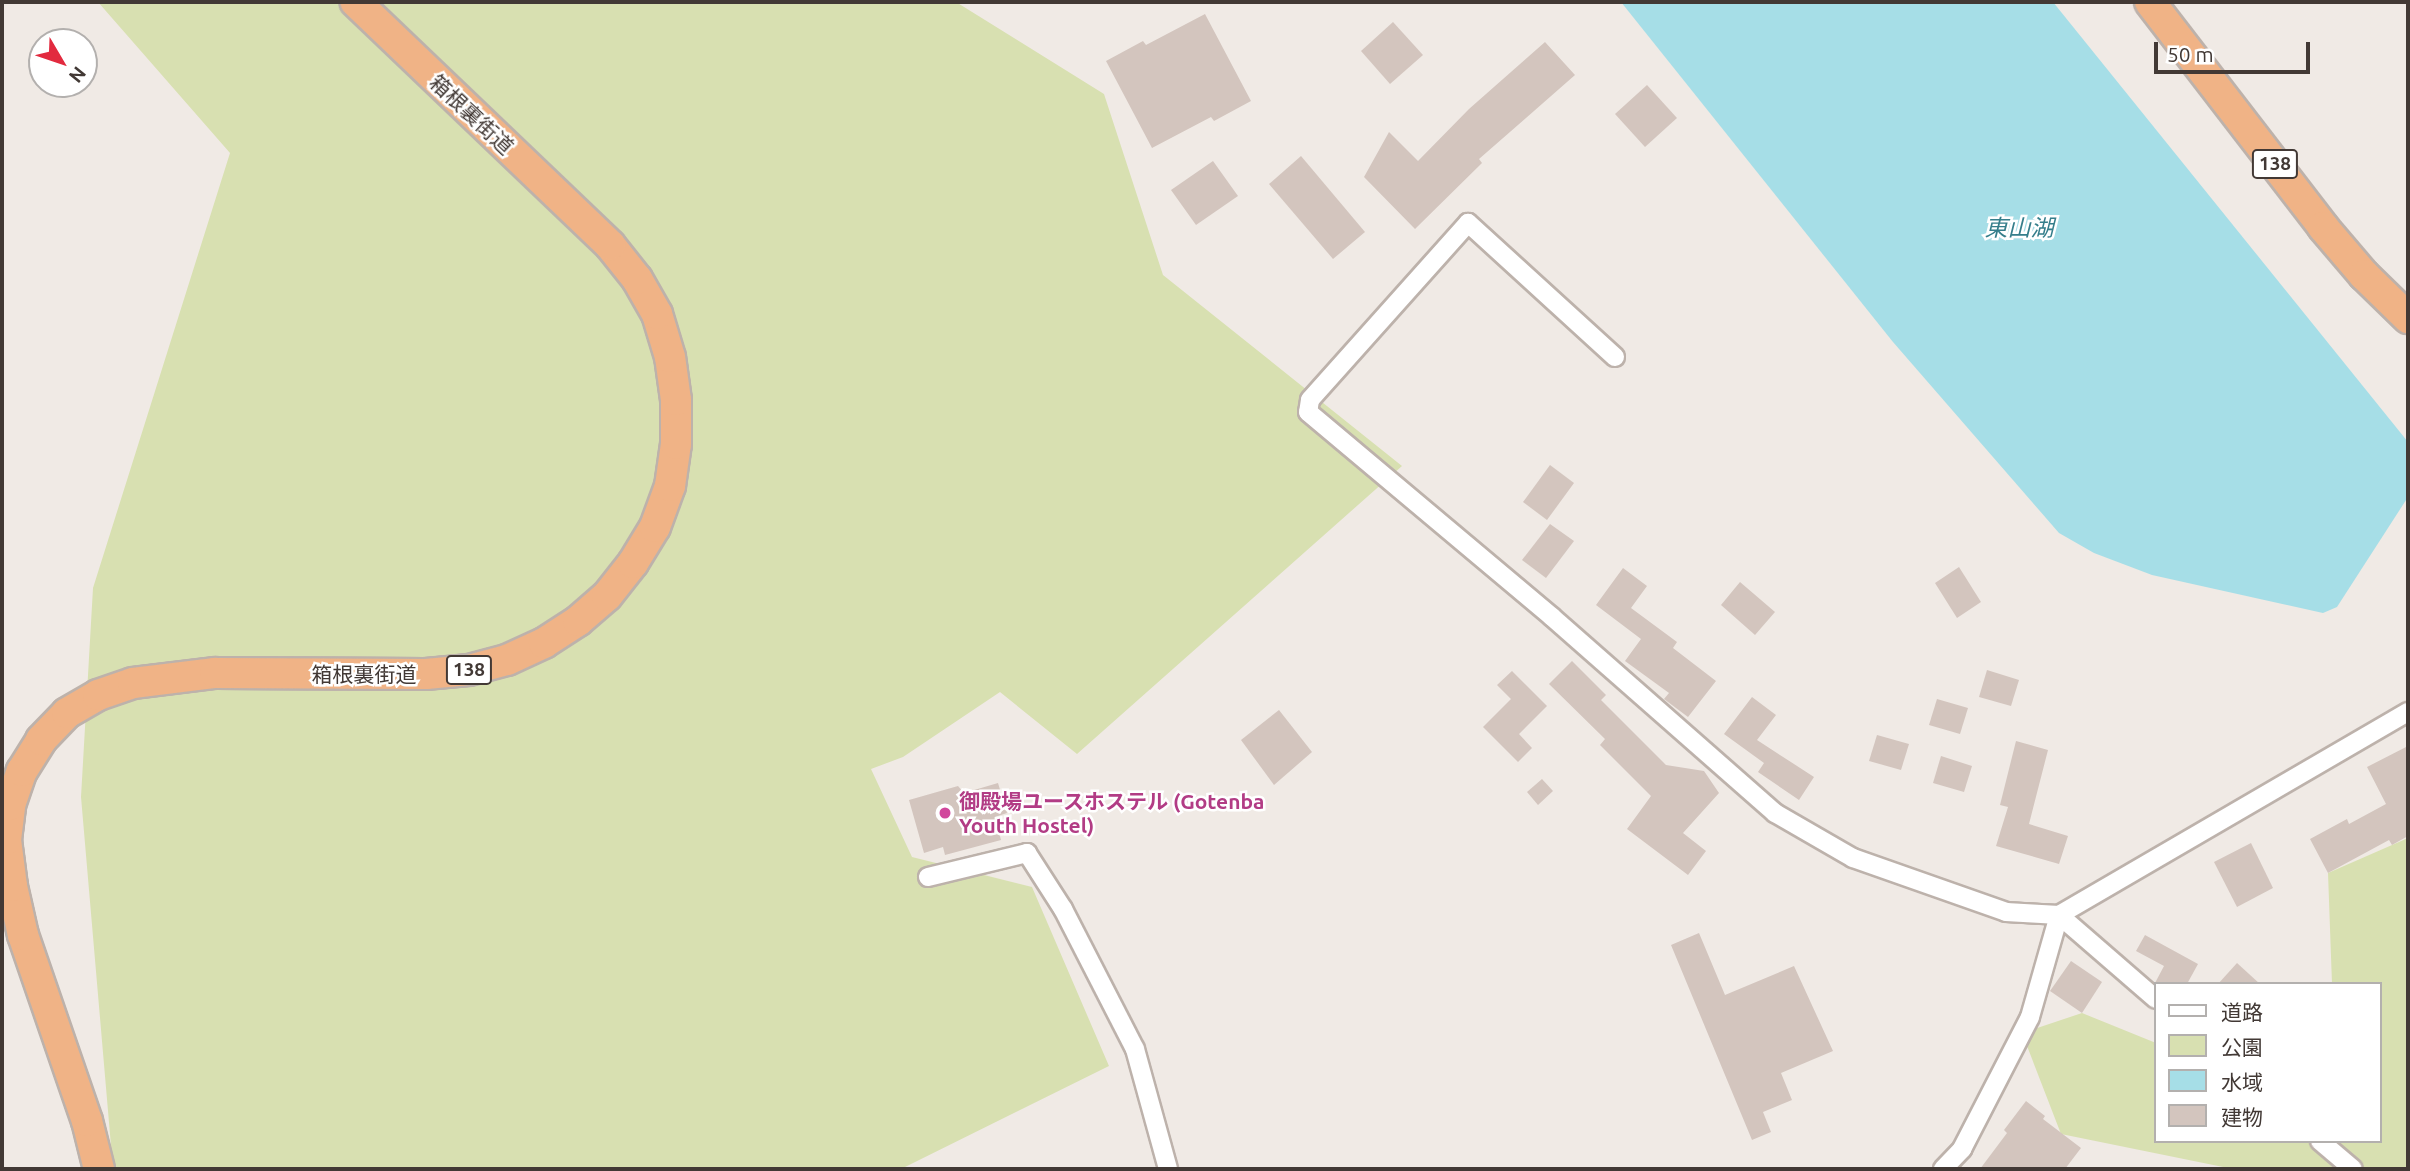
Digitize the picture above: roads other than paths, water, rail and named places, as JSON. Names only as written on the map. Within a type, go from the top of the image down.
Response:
[{"type":"highway","name":"箱根裏街道","points":[[99,1169],[87,1121],[23,935],[12,886],[6,840],[10,805],[22,771],[41,740],[67,713],[98,695],[133,683],[215,673],[426,674],[469,670],[507,660],[544,643],[578,621],[607,596],[633,564],[655,527],[670,486],[676,444],[676,400],[670,357],[657,314],[637,279],[610,245],[356,2]]},
{"type":"highway","name":"138","points":[[2150,2],[2323,227],[2364,275],[2408,318]]},
{"type":"street","points":[[1615,357],[1468,223],[1310,400],[1308,412],[1552,617],[1775,813],[1853,858],[2006,912],[2059,915],[2112,887],[2408,712]]},
{"type":"street","points":[[928,877],[1027,853],[1063,909],[1135,1049],[1168,1169]]},
{"type":"street","points":[[2059,915],[2154,997]]},
{"type":"street","points":[[1943,1169],[1962,1149],[2030,1017],[2059,915]]},
{"type":"street","points":[[2322,1143],[2353,1169]]},
{"type":"water","name":"東山湖","points":[[1621,2],[2053,2],[2408,442],[2408,497],[2337,607],[2323,613],[2152,575],[2094,553],[2059,533],[1893,342]]},
{"type":"place","name":"御殿場ユースホステル (Gotenba Youth Hostel)","points":[[945,813]]}]
